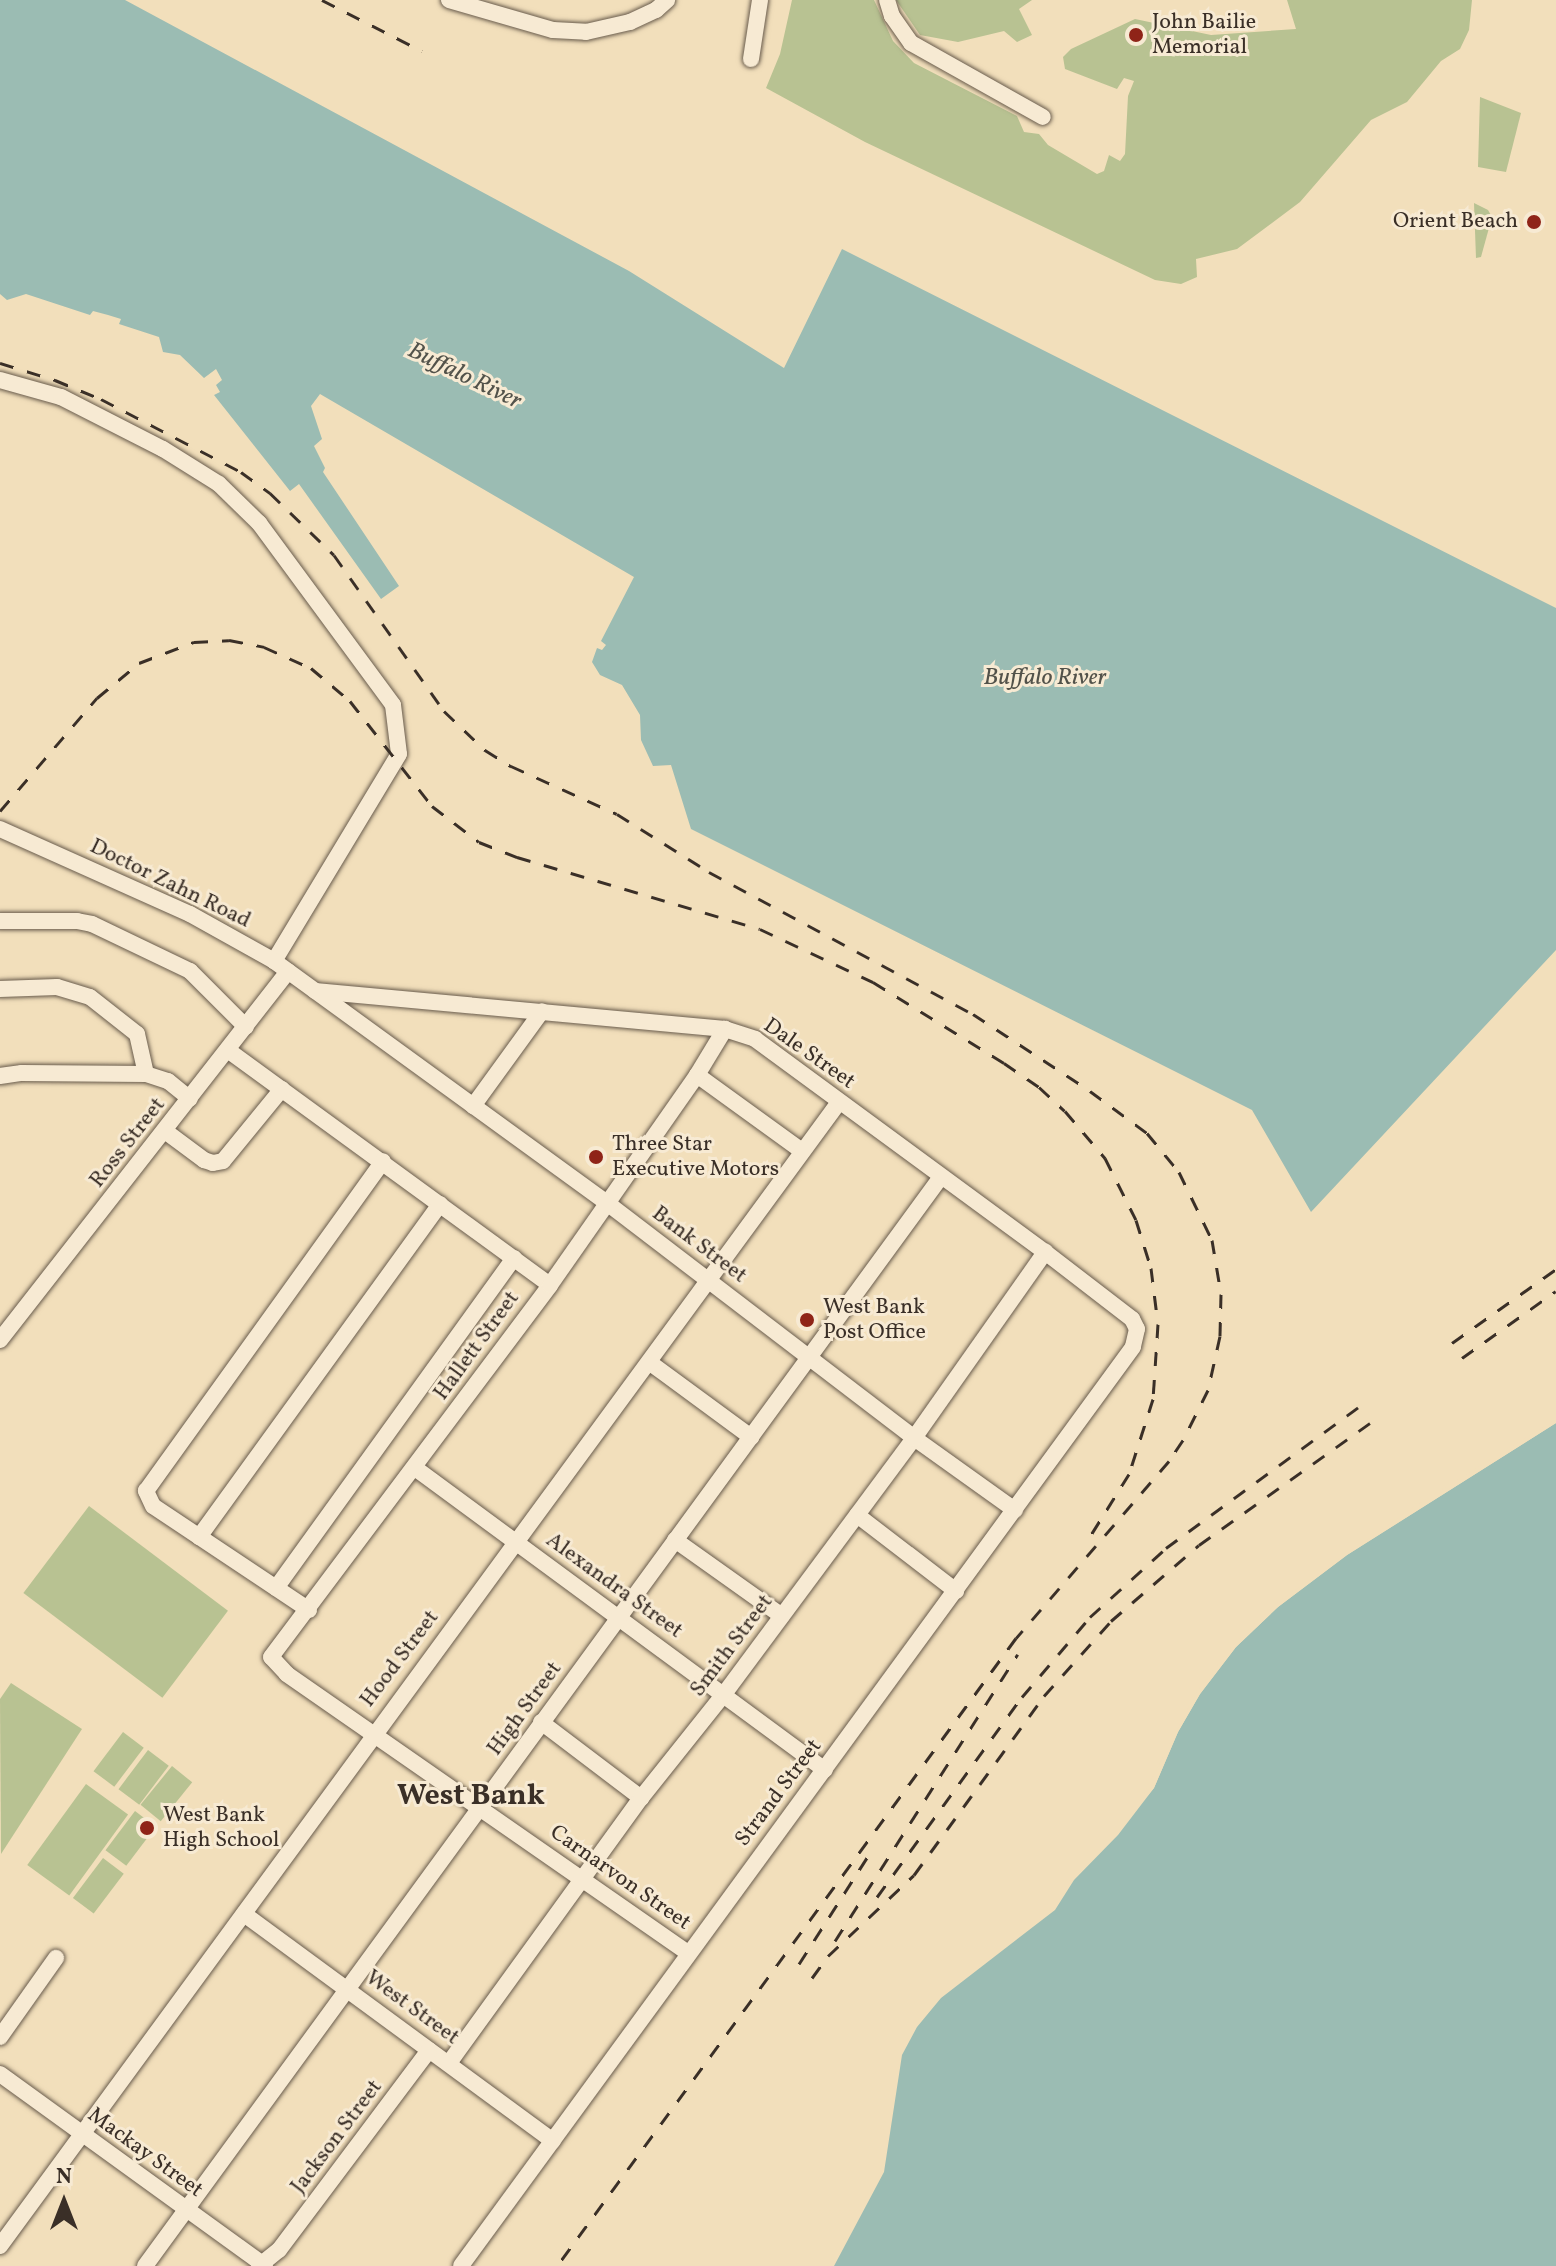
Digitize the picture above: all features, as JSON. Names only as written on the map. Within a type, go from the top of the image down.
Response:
[{"type":"street","points":[[449,0],[553,30],[586,32],[630,22],[667,0]]},
{"type":"street","points":[[751,59],[760,0]]},
{"type":"street","points":[[887,0],[900,32],[911,43],[1043,117]]},
{"type":"street","name":"Ross Street","points":[[0,380],[61,397],[163,449],[219,484],[259,523],[393,705],[399,754],[246,1027],[0,1340]]},
{"type":"street","name":"Doctor Zahn Road","points":[[0,829],[190,914],[281,966],[315,991]]},
{"type":"street","points":[[0,921],[77,921],[92,924],[190,971],[246,1027]]},
{"type":"street","points":[[0,989],[57,987],[90,997],[137,1034],[146,1074]]},
{"type":"street","name":"Dale Street","points":[[315,991],[725,1029],[762,1044],[1132,1319],[1137,1329],[1133,1347]]},
{"type":"street","name":"Bank Street","points":[[315,991],[607,1203],[914,1438],[1015,1510]]},
{"type":"street","points":[[473,1106],[542,1011]]},
{"type":"street","name":"Hallett Street","points":[[290,1677],[274,1664],[272,1652],[309,1610],[550,1285],[697,1075],[725,1029]]},
{"type":"street","points":[[229,1051],[550,1285]]},
{"type":"street","points":[[0,1076],[30,1072],[146,1074],[168,1081],[190,1099]]},
{"type":"street","points":[[697,1075],[802,1151]]},
{"type":"street","points":[[165,1131],[204,1160],[213,1163],[223,1161],[282,1089]]},
{"type":"street","name":"Hood Street","points":[[0,2246],[80,2133],[244,1914],[373,1732],[517,1542],[707,1278],[839,1102]]},
{"type":"street","points":[[309,1610],[153,1506],[146,1489],[383,1161]]},
{"type":"street","name":"High Street","points":[[145,2266],[941,1177]]},
{"type":"street","points":[[199,1537],[440,1204]]},
{"type":"street","name":"Smith Street","points":[[449,2063],[641,1798],[724,1694],[914,1438],[1045,1252]]},
{"type":"street","points":[[276,1588],[514,1258]]},
{"type":"street","name":"Strand Street","points":[[461,2266],[1133,1347]]},
{"type":"street","points":[[649,1362],[751,1437]]},
{"type":"street","name":"Alexandra Street","points":[[415,1468],[825,1770]]},
{"type":"street","points":[[857,1515],[956,1591]]},
{"type":"street","points":[[675,1540],[782,1616]]},
{"type":"street","name":"Carnarvon Street","points":[[290,1677],[688,1953]]},
{"type":"street","points":[[541,1722],[641,1798]]},
{"type":"street","name":"West Street","points":[[244,1914],[553,2141]]},
{"type":"street","points":[[0,2037],[56,1958]]},
{"type":"street","name":"Jackson Street","points":[[268,2262],[429,2050]]},
{"type":"street","name":"Mackay Street","points":[[0,2074],[186,2211],[268,2262]]},
{"type":"green space","points":[[792,0],[874,0],[893,41],[914,63],[1017,116],[1024,132],[1039,134],[1048,145],[1097,174],[1104,171],[1109,155],[1120,161],[1125,154],[1128,96],[1134,81],[1124,78],[1117,89],[1065,69],[1063,57],[1071,49],[1135,19],[1211,35],[1296,29],[1287,0],[1472,0],[1469,30],[1460,49],[1441,61],[1407,102],[1371,120],[1300,202],[1237,249],[1196,259],[1197,277],[1181,284],[1155,280],[865,142],[766,88],[780,54]]},
{"type":"green space","points":[[896,0],[1032,0],[1019,9],[1032,35],[1017,42],[1004,31],[958,42],[920,35]]},
{"type":"green space","points":[[1480,97],[1521,113],[1506,172],[1478,167]]},
{"type":"green space","points":[[1474,203],[1488,210],[1492,217],[1481,257],[1476,258]]},
{"type":"green space","points":[[89,1506],[228,1611],[162,1698],[23,1593]]},
{"type":"green space","points":[[11,1683],[82,1729],[1,1854],[0,1699]]},
{"type":"green space","points":[[123,1732],[144,1748],[114,1787],[94,1771]]},
{"type":"green space","points":[[148,1750],[169,1766],[139,1805],[119,1789]]},
{"type":"green space","points":[[172,1766],[192,1782],[161,1821],[141,1805]]},
{"type":"green space","points":[[86,1784],[128,1815],[69,1895],[27,1865]]},
{"type":"green space","points":[[135,1811],[156,1827],[126,1866],[106,1850]]},
{"type":"green space","points":[[103,1858],[124,1874],[94,1914],[73,1898]]},
{"type":"water","name":"Buffalo River","points":[[0,0],[125,0],[629,271],[784,368],[842,249],[1556,608],[1556,950],[1311,1212],[1252,1110],[691,829],[671,765],[653,766],[641,740],[640,715],[622,685],[600,675],[592,662],[597,648],[602,650],[606,645],[601,641],[634,577],[320,394],[311,406],[322,439],[314,446],[325,468],[323,472],[399,586],[381,599],[299,484],[290,491],[214,395],[220,392],[216,385],[222,380],[216,369],[204,378],[180,355],[163,352],[159,337],[119,324],[121,319],[93,311],[90,315],[26,294],[7,300],[0,294]]},
{"type":"water","points":[[1556,1423],[1556,2266],[834,2266],[884,2172],[902,2055],[917,2027],[941,1998],[1055,1910],[1074,1880],[1118,1835],[1154,1788],[1178,1732],[1200,1694],[1236,1647],[1278,1607],[1347,1555]]},
{"type":"pier","points":[[1556,1419],[1556,1423],[1347,1555],[1278,1607],[1236,1647],[1200,1694],[1178,1732],[1154,1788],[1148,1795],[1144,1794],[1197,1691],[1233,1645],[1275,1604],[1415,1506]]},
{"type":"railway","points":[[322,0],[422,51]]},
{"type":"railway","points":[[0,363],[55,380],[101,399],[241,472],[270,493],[334,555],[444,711],[485,750],[511,766],[617,814],[709,872],[973,1014],[1090,1091],[1147,1133],[1179,1172],[1212,1240],[1221,1294],[1220,1336],[1208,1390],[1183,1440],[1169,1461],[1016,1638],[557,2266]]},
{"type":"railway","points":[[0,811],[97,698],[139,663],[194,642],[229,640],[264,647],[311,668],[350,701],[432,806],[479,842],[517,857],[760,929],[873,982],[1004,1063],[1039,1087],[1065,1111],[1105,1158],[1136,1220],[1151,1268],[1158,1324],[1153,1399],[1129,1474],[1089,1538]]},
{"type":"railway","points":[[1452,1343],[1556,1269]]},
{"type":"railway","points":[[1462,1358],[1556,1291]]},
{"type":"railway","points":[[877,1897],[1022,1697],[1090,1617],[1166,1548],[1363,1404]]},
{"type":"railway","points":[[812,1978],[828,1956],[914,1875],[1044,1696],[1111,1621],[1199,1545],[1374,1420]]},
{"type":"railway","points":[[835,1941],[1018,1654]]},
{"type":"railway","points":[[799,1964],[868,1856]]},
{"type":"place","name":"John Bailie Memorial","points":[[1136,35]]},
{"type":"place","name":"Orient Beach","points":[[1534,222]]},
{"type":"place","name":"Three Star Executive Motors","points":[[596,1157]]},
{"type":"place","name":"West Bank Post Office","points":[[807,1320]]},
{"type":"place","name":"West Bank High School","points":[[147,1828]]},
{"type":"district","name":"West Bank","points":[[471,1796]]}]
